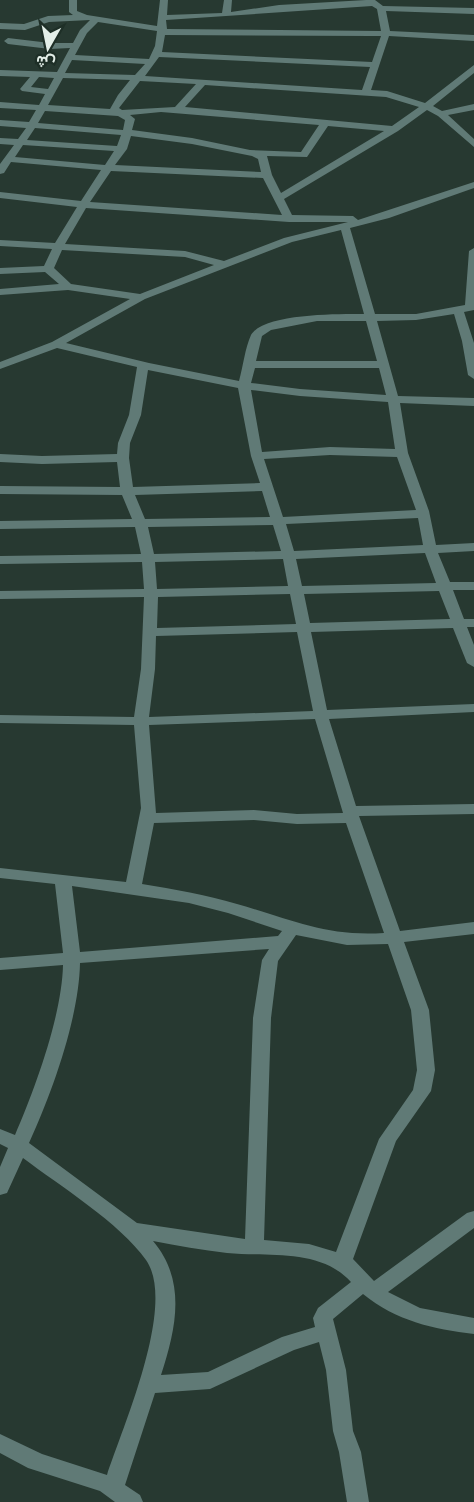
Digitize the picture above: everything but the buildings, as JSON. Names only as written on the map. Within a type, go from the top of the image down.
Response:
[{"type":"street","points":[[73,0],[73,12],[85,17],[163,30],[386,33],[474,38]]},
{"type":"street","points":[[48,269],[57,247],[122,149],[130,119],[114,109],[115,104],[140,78],[154,58],[163,30],[164,0]]},
{"type":"street","points":[[226,15],[228,0]]},
{"type":"street","points":[[164,18],[226,15],[279,8],[375,4],[474,11]]},
{"type":"street","points":[[366,92],[386,33],[375,4]]},
{"type":"street","points":[[0,26],[29,26],[48,19],[85,17]]},
{"type":"street","points":[[3,166],[32,126],[72,57],[83,32],[96,19]]},
{"type":"street","points":[[13,27],[5,45],[76,45]]},
{"type":"street","points":[[72,57],[375,65]]},
{"type":"street","points":[[277,199],[347,160],[428,107],[474,68]]},
{"type":"street","points":[[0,73],[61,77],[140,78],[387,94],[428,107],[441,114],[474,144]]},
{"type":"street","points":[[36,75],[25,89],[52,92]]},
{"type":"street","points":[[178,110],[203,82]]},
{"type":"street","points":[[0,105],[120,113],[178,110],[394,129]]},
{"type":"street","points":[[441,114],[474,107]]},
{"type":"street","points":[[0,123],[128,132],[194,141],[263,157],[267,175],[277,199],[289,219]]},
{"type":"street","points":[[247,152],[304,155],[324,123]]},
{"type":"street","points":[[0,141],[122,149]]},
{"type":"street","points":[[3,166],[267,175]]},
{"type":"street","points":[[0,366],[56,345],[141,297],[288,240],[374,219],[474,184]]},
{"type":"street","points":[[0,195],[33,196],[84,205],[289,219],[374,219]]},
{"type":"street","points":[[345,227],[394,401],[402,453],[423,514],[430,549],[474,663]]},
{"type":"street","points":[[0,243],[185,254],[226,265]]},
{"type":"street","points":[[474,251],[467,308],[468,341],[474,375]]},
{"type":"street","points":[[0,271],[48,269],[68,287]]},
{"type":"street","points":[[0,290],[68,287],[141,297]]},
{"type":"street","points":[[342,1262],[388,1139],[422,1091],[426,1070],[420,1010],[351,815],[321,715],[289,555],[276,521],[257,456],[244,386],[257,334],[267,327],[317,318],[416,317],[467,308]]},
{"type":"street","points":[[56,345],[142,366],[244,386],[394,401],[474,402]]},
{"type":"street","points":[[250,364],[383,365]]},
{"type":"street","points":[[133,888],[148,818],[141,721],[148,669],[151,593],[148,558],[141,524],[127,491],[123,458],[124,443],[135,416],[142,366]]},
{"type":"street","points":[[257,456],[330,451],[402,453]]},
{"type":"street","points":[[0,458],[42,460],[123,458]]},
{"type":"street","points":[[0,490],[127,491],[266,487]]},
{"type":"street","points":[[0,525],[70,522],[141,524],[276,521],[423,514]]},
{"type":"street","points":[[0,560],[289,555],[474,547]]},
{"type":"street","points":[[0,595],[191,594],[295,588],[474,586]]},
{"type":"street","points":[[149,632],[474,623]]},
{"type":"street","points":[[0,719],[141,721],[474,708]]},
{"type":"street","points":[[148,818],[254,815],[297,819],[474,809]]},
{"type":"street","points":[[0,873],[133,888],[216,903],[286,936]]},
{"type":"street","points":[[0,1188],[39,1101],[71,989],[72,957],[63,880]]},
{"type":"street","points":[[0,964],[286,936],[348,939],[394,937],[474,928]]},
{"type":"street","points":[[254,1248],[262,1018],[270,960],[286,936]]},
{"type":"street","points":[[0,1136],[20,1146],[132,1230],[155,1257],[165,1280],[161,1344],[113,1489]]},
{"type":"street","points":[[358,1502],[350,1452],[343,1431],[336,1370],[323,1322],[325,1314],[474,1218]]},
{"type":"street","points":[[132,1230],[224,1245],[316,1253],[350,1267],[369,1287],[400,1311],[420,1318],[474,1326]]},
{"type":"street","points":[[147,1385],[210,1380],[289,1343],[326,1332]]},
{"type":"street","points":[[0,1443],[36,1461],[107,1484],[132,1502]]}]
